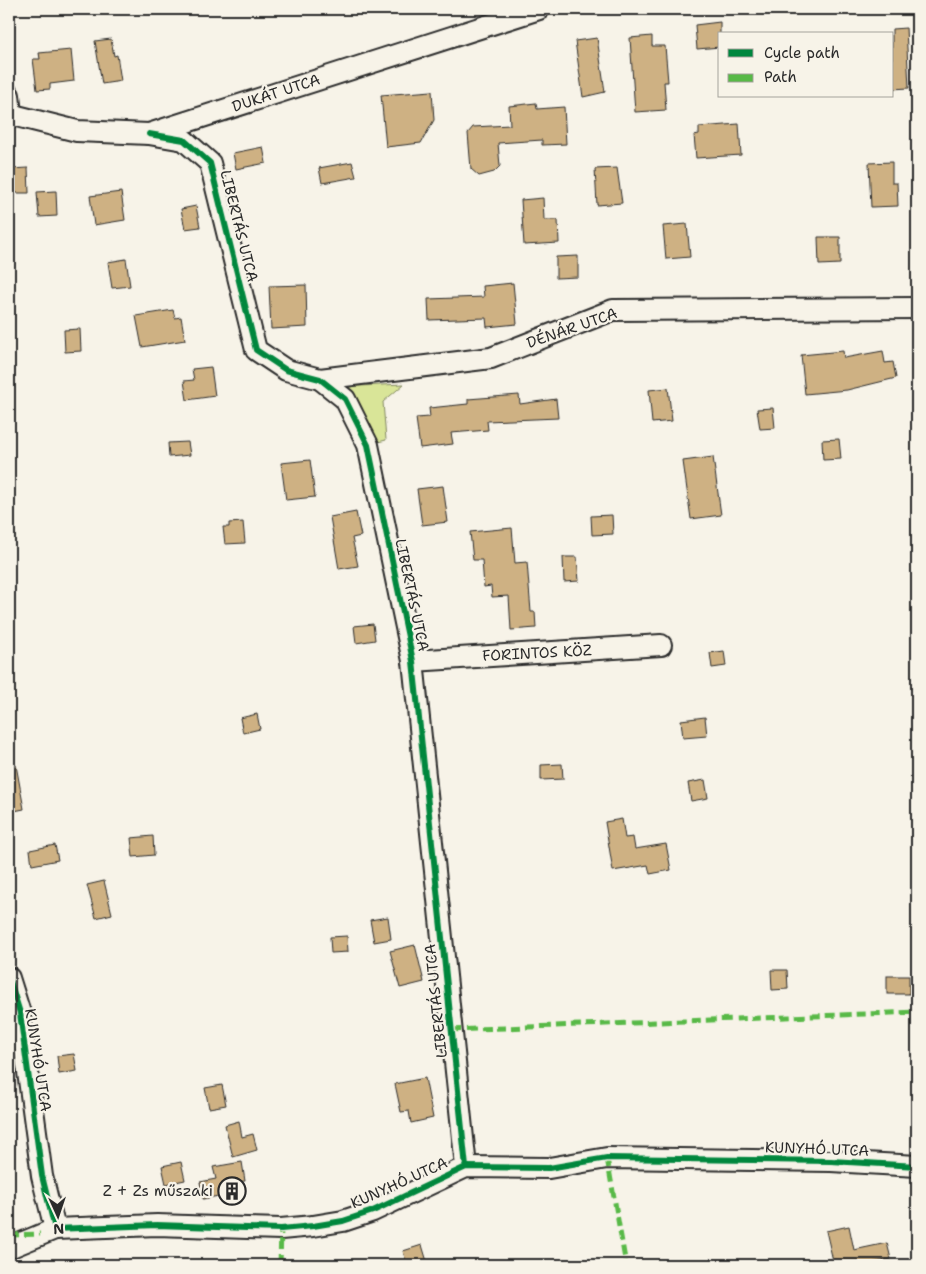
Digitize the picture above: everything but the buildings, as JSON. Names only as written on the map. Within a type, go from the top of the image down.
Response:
[{"type":"street","name":"DUKÁT UTCA","points":[[10,108],[77,131],[149,134],[539,9]]},
{"type":"street","name":"LIBERTÁS UTCA","points":[[149,134],[184,140],[210,163],[256,350],[286,370],[320,378],[345,399],[368,445],[412,661],[466,1166]]},
{"type":"street","name":"DÉNÁR UTCA","points":[[320,378],[491,358],[613,310],[917,308]]},
{"type":"street","name":"FORINTOS KÖZ","points":[[412,661],[661,645]]},
{"type":"street","name":"KUNYHÓ UTCA","points":[[9,978],[20,1013],[42,1176],[55,1228]]},
{"type":"street","name":"KUNYHÓ UTCA","points":[[9,1248],[55,1228],[157,1225],[280,1228],[314,1226],[342,1221],[373,1211],[466,1166],[549,1168],[607,1158],[831,1161],[917,1166]]},
{"type":"green space","points":[[404,384],[383,402],[386,440],[374,443],[337,387]]},
{"type":"marked path","points":[[451,1030],[917,1012]]},
{"type":"marked path","points":[[607,1158],[626,1265]]},
{"type":"marked path","points":[[280,1265],[281,1229]]},
{"type":"marked path","points":[[9,1235],[40,1234]]},
{"type":"cycle path","points":[[149,134],[184,140],[210,163],[256,350],[286,370],[320,379],[345,399],[368,445],[413,661],[466,1167]]},
{"type":"cycle path","points":[[9,978],[20,1013],[42,1176],[55,1229],[157,1225],[281,1229],[313,1226],[343,1221],[373,1211],[466,1167],[549,1168],[607,1158],[831,1161],[917,1166]]},
{"type":"place","name":"Z + Zs műszaki","points":[[232,1191]]}]
